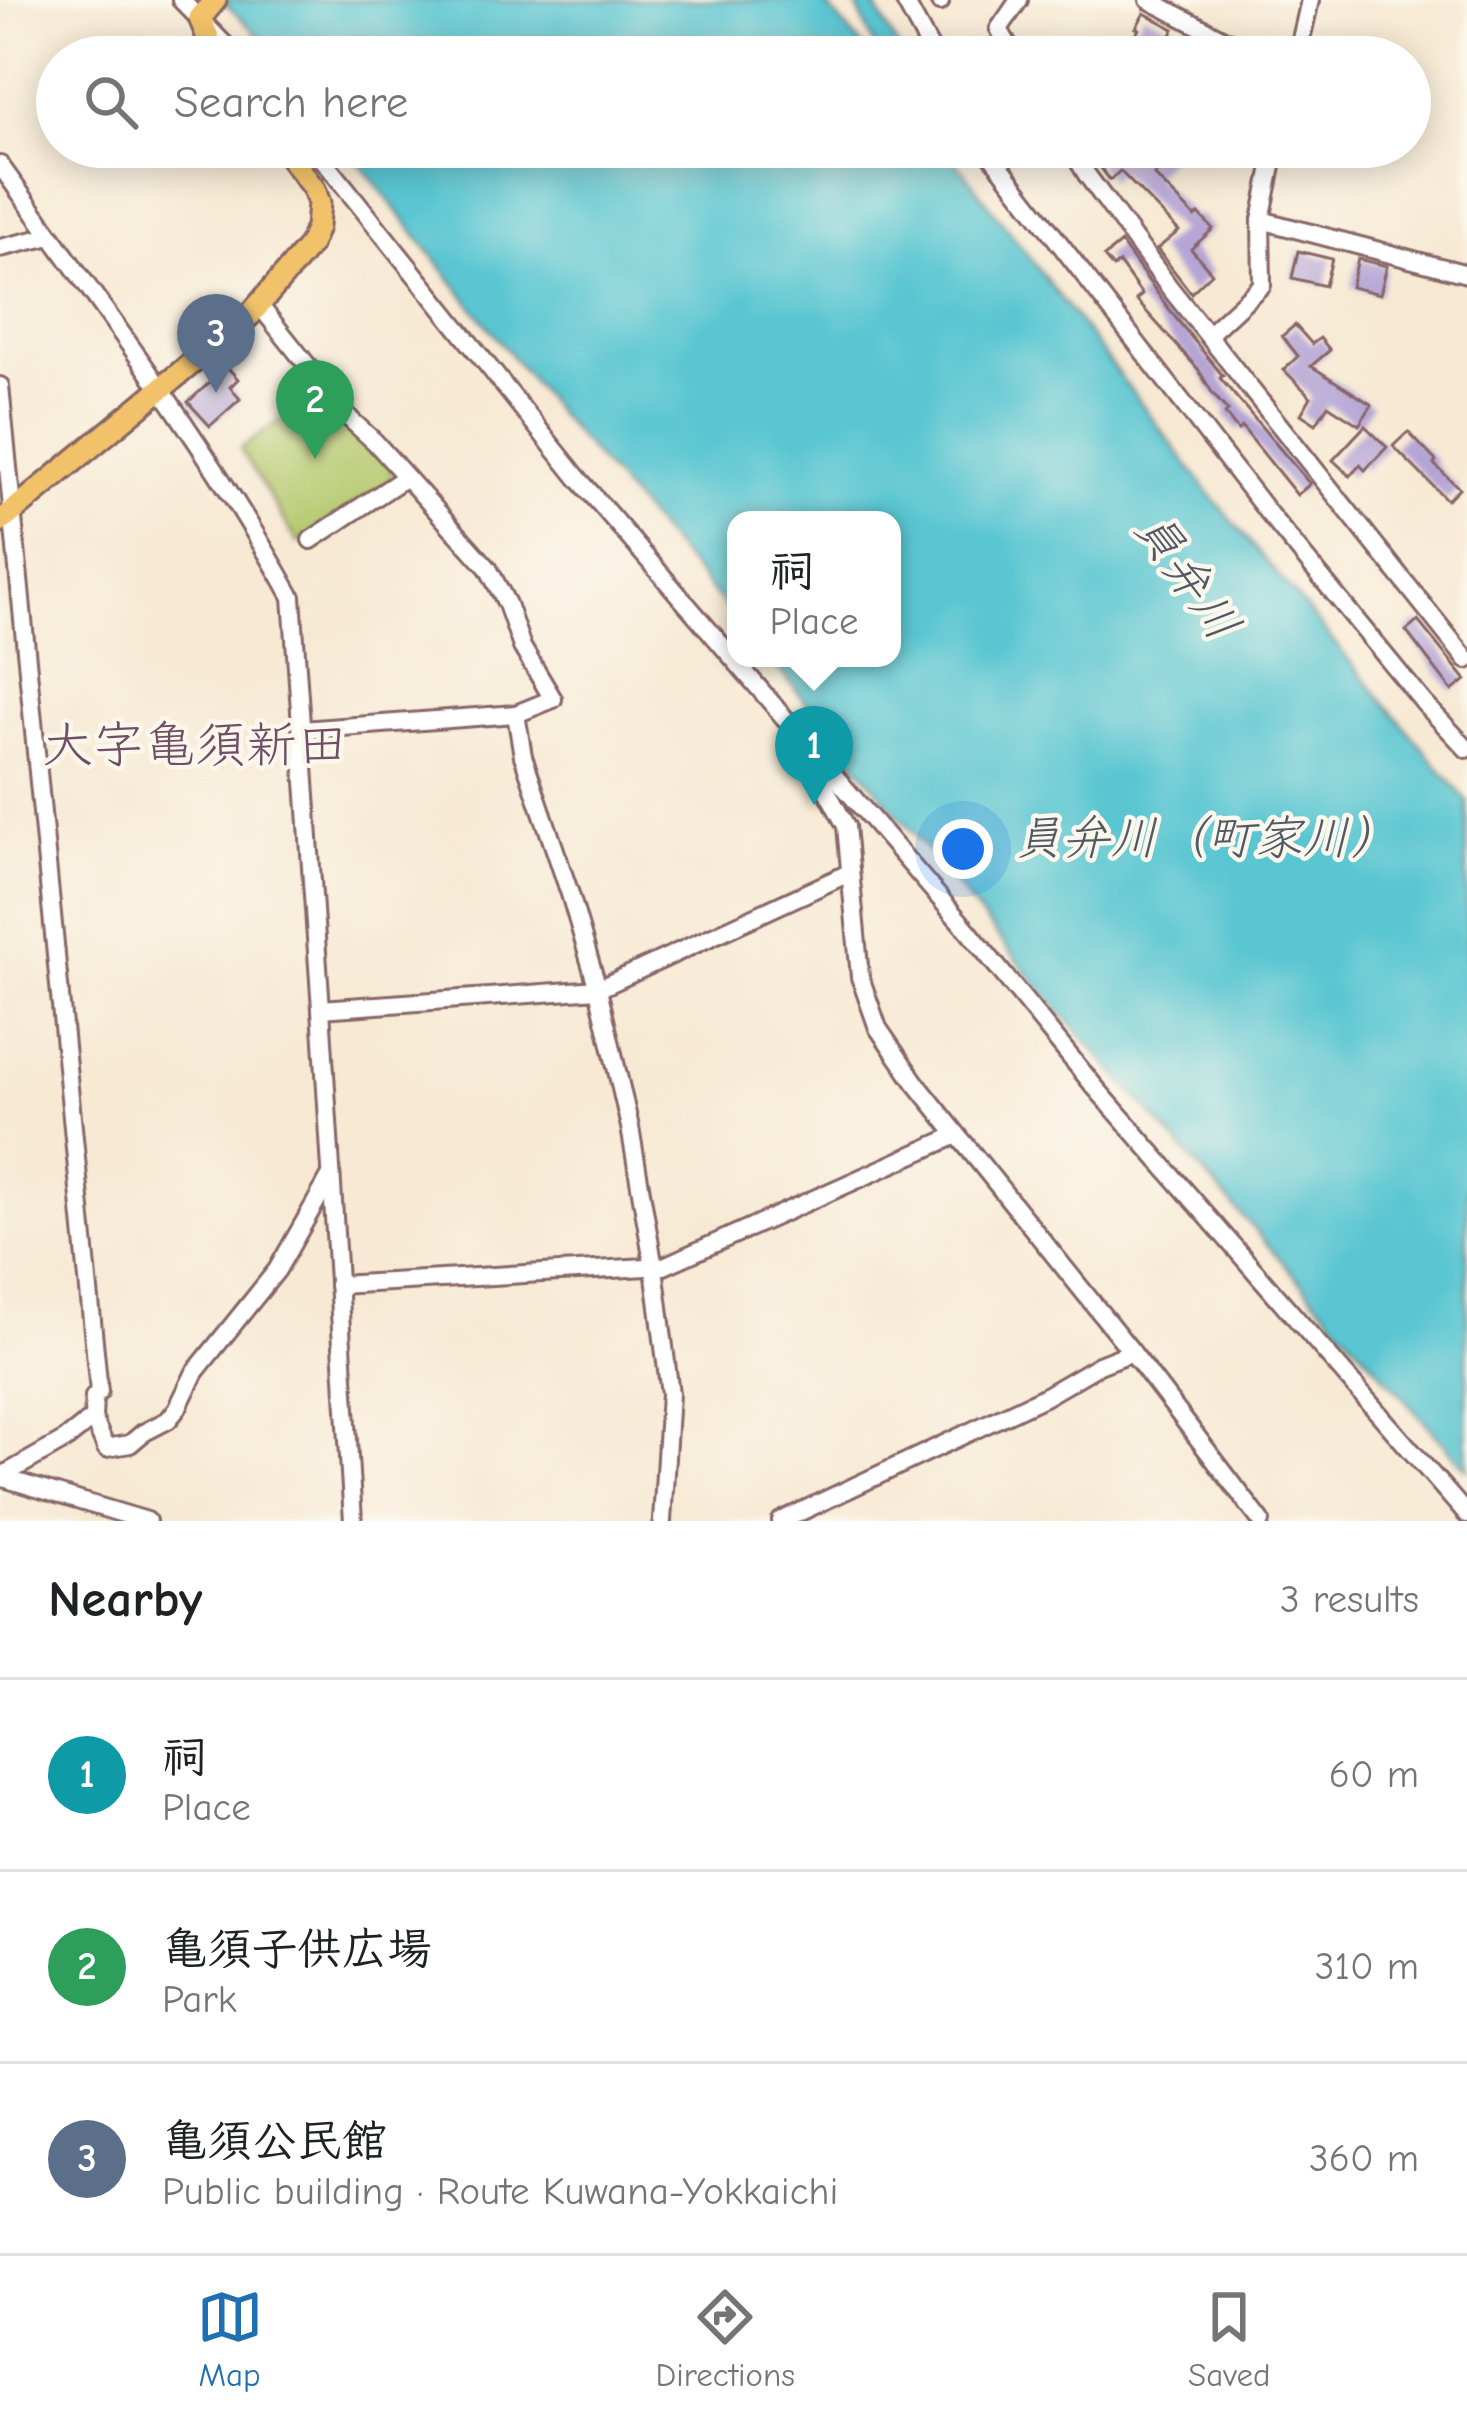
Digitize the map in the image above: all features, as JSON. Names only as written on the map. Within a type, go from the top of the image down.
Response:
[{"type":"main road","points":[[207,36],[200,18],[215,0]]},
{"type":"main road","points":[[6,517],[260,306],[310,245],[317,226],[319,203],[298,168]]},
{"type":"street","points":[[181,0],[217,36]]},
{"type":"street","points":[[904,0],[924,36]]},
{"type":"street","points":[[991,0],[1007,16]]},
{"type":"street","points":[[1003,36],[999,29],[1019,0]]},
{"type":"street","points":[[1149,0],[1218,36]]},
{"type":"street","points":[[1302,36],[1310,0]]},
{"type":"street","points":[[0,164],[163,389],[292,597],[353,1521]]},
{"type":"street","points":[[330,168],[577,477],[727,653]]},
{"type":"street","points":[[1001,168],[1269,514],[1467,749]]},
{"type":"street","points":[[1083,168],[1170,288],[1467,659]]},
{"type":"street","points":[[1208,335],[1262,285],[1261,220],[1272,168]]},
{"type":"street","points":[[1261,220],[1467,274]]},
{"type":"street","points":[[0,248],[51,236]]},
{"type":"street","points":[[260,306],[351,420],[488,568],[522,647],[553,699],[516,714],[302,730]]},
{"type":"street","points":[[0,386],[6,517],[99,1392],[94,1397],[93,1418],[106,1448],[130,1444],[168,1420],[195,1372],[277,1270],[331,1174]]},
{"type":"street","points":[[311,540],[406,477]]},
{"type":"street","points":[[739,667],[1467,1515]]},
{"type":"street","points":[[516,714],[524,757],[598,989],[630,1127],[670,1394],[662,1521]]},
{"type":"street","points":[[797,735],[846,826],[860,977],[878,1028],[915,1082],[1261,1521]]},
{"type":"street","points":[[321,1009],[598,989],[849,873]]},
{"type":"street","points":[[338,1286],[664,1266],[957,1135]]},
{"type":"street","points":[[782,1521],[1132,1352]]},
{"type":"street","points":[[0,1477],[93,1418]]},
{"type":"street","points":[[0,1477],[147,1521]]},
{"type":"green space","points":[[321,391],[393,469],[391,481],[298,543],[240,449]]},
{"type":"water","points":[[221,0],[822,0],[853,36],[257,36]]},
{"type":"water","points":[[854,0],[872,0],[892,36],[870,36]]},
{"type":"water","name":"員弁川（町家川）","points":[[364,168],[961,168],[1213,498],[1467,801],[1467,1469],[1049,999],[777,667],[901,667],[901,511],[727,511],[727,609],[555,411]]},
{"type":"building","points":[[1144,13],[1174,29],[1173,36],[1136,36]]},
{"type":"building","points":[[1101,168],[1160,168],[1154,175],[1213,229],[1191,249],[1212,273],[1191,293],[1157,249],[1179,231],[1120,171],[1110,180]]},
{"type":"building","points":[[1121,243],[1223,376],[1220,378],[1310,484],[1297,495],[1242,427],[1238,430],[1198,369],[1136,300],[1142,295],[1119,263],[1113,268],[1104,257]]},
{"type":"building","points":[[1298,251],[1332,259],[1325,286],[1292,278]]},
{"type":"building","points":[[1358,259],[1387,266],[1380,294],[1351,287]]},
{"type":"building","points":[[1295,325],[1312,344],[1320,338],[1330,350],[1311,366],[1372,405],[1359,425],[1328,405],[1316,424],[1301,414],[1311,397],[1284,370],[1298,356],[1282,336]]},
{"type":"building","points":[[227,367],[238,379],[230,387],[240,399],[210,426],[188,402]]},
{"type":"building","points":[[1365,426],[1387,447],[1365,470],[1360,465],[1350,476],[1333,460]]},
{"type":"building","points":[[1408,432],[1459,488],[1447,500],[1393,446]]},
{"type":"building","points":[[1418,621],[1466,680],[1452,691],[1406,631]]},
{"type":"place","name":"亀須公民館","points":[[216,393]]},
{"type":"place","name":"亀須子供広場","points":[[315,459]]},
{"type":"place","name":"祠","points":[[814,805]]},
{"type":"district","name":"大字亀須新田","points":[[195,745]]},
{"type":"water label","name":"員弁川","points":[[1187,576]]}]
